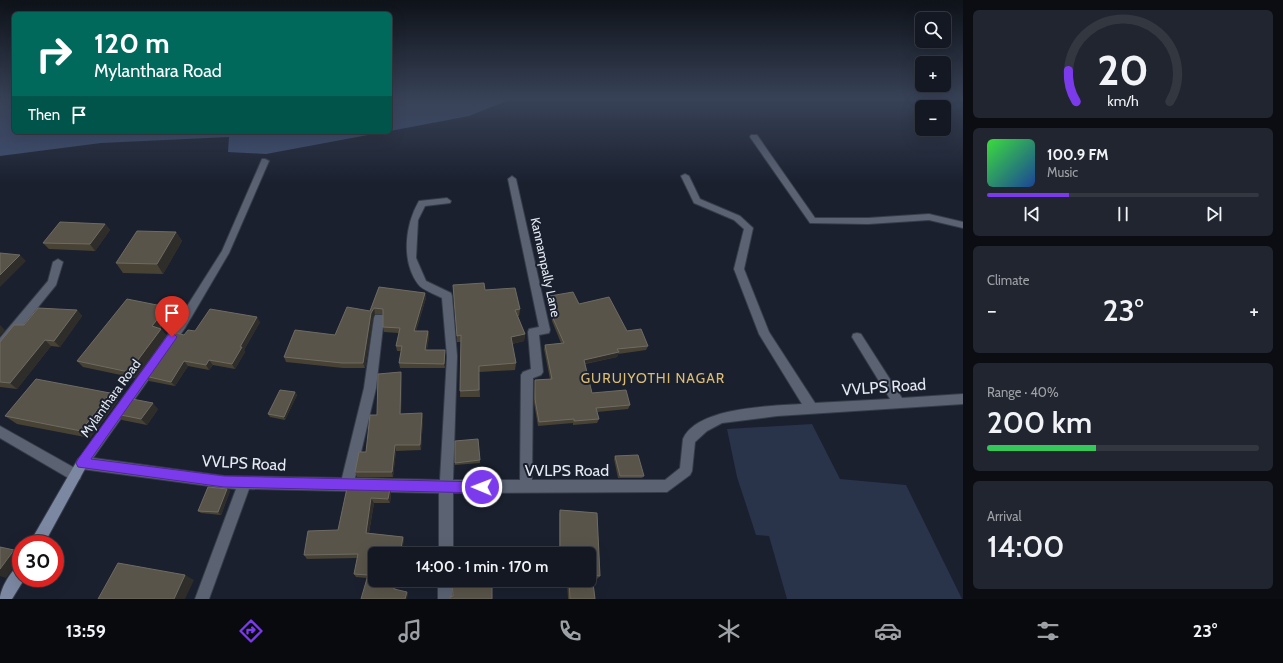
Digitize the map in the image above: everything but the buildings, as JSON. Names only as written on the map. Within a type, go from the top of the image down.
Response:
[{"type":"street","points":[[754,137],[813,221],[868,221],[929,217],[963,225]]},
{"type":"street","name":"Mylanthara Road","points":[[82,463],[181,325],[226,251],[265,162]]},
{"type":"street","points":[[686,176],[697,201],[737,218],[749,228],[739,269],[764,334],[812,409]]},
{"type":"street","name":"Kannampally Lane","points":[[512,179],[545,330],[533,332],[538,372],[526,375],[526,487]]},
{"type":"street","points":[[446,547],[446,487],[452,356],[447,296],[422,283],[411,258],[414,220],[422,203],[447,201]]},
{"type":"street","points":[[0,346],[53,282],[58,262]]},
{"type":"street","points":[[347,484],[370,388],[379,318]]},
{"type":"street","points":[[857,337],[900,403]]},
{"type":"street","name":"VVLPS Road","points":[[82,463],[224,482],[446,487],[667,486],[686,471],[688,439],[703,427],[721,418],[766,412],[963,399]]},
{"type":"street","points":[[0,432],[75,475]]},
{"type":"street","points":[[41,535],[82,463]]},
{"type":"street","points":[[202,599],[245,482]]},
{"type":"street","points":[[4,599],[12,586]]},
{"type":"street","points":[[445,587],[445,599]]},
{"type":"shaded area","points":[[0,127],[12,127],[12,134],[373,134],[266,154],[228,152],[229,137],[101,143],[0,156]]},
{"type":"shaded area","points":[[392,127],[411,127],[392,131]]},
{"type":"shaded area","points":[[812,424],[840,479],[906,485],[962,599],[787,599],[769,536],[756,535],[737,477],[727,429]]},
{"type":"district","name":"GURUJYOTHI NAGAR","points":[[653,378]]},
{"type":"route","points":[[172,337],[82,463],[224,482],[482,487]]}]
